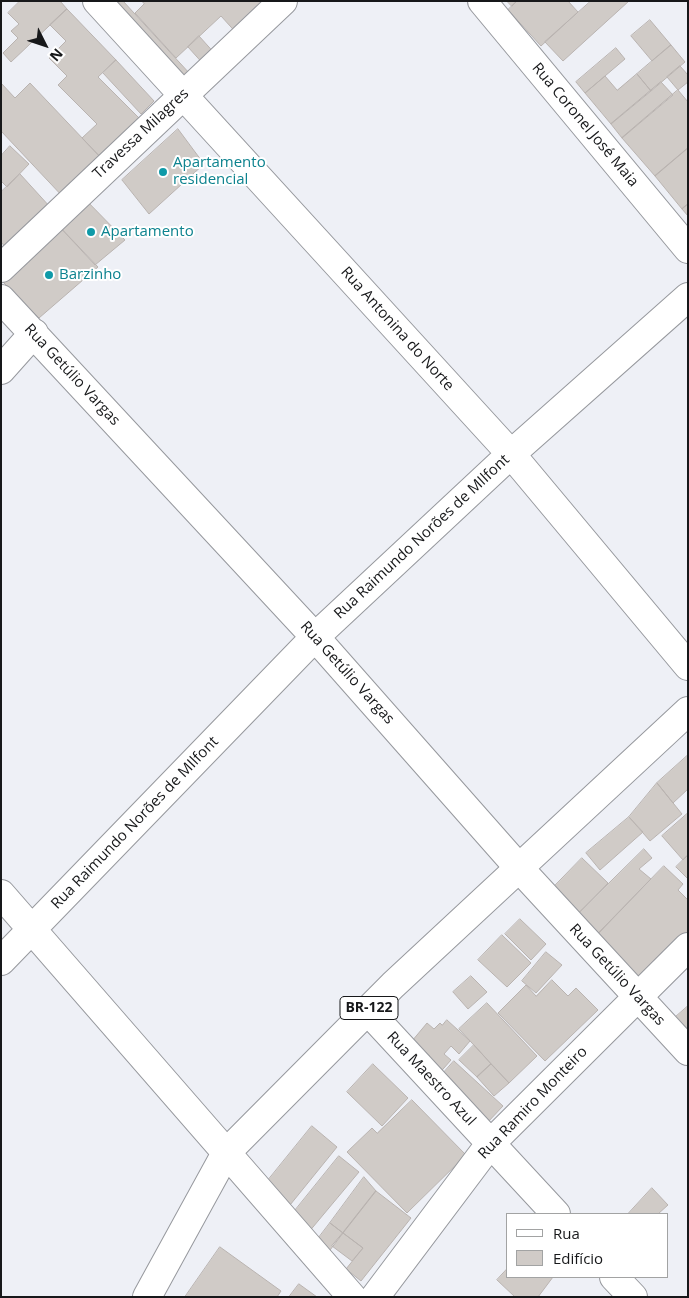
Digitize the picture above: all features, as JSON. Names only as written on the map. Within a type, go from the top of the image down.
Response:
[{"type":"main road","name":"Rua Antonina do Norte","points":[[97,1],[511,454],[688,666]]},
{"type":"main road","name":"Travessa Milagres","points":[[1,268],[283,1]]},
{"type":"main road","name":"Rua Coronel José Maia","points":[[482,1],[688,249]]},
{"type":"main road","name":"Rua Raimundo Norões de MIlfont","points":[[1,961],[315,637],[511,454],[688,297]]},
{"type":"main road","name":"Rua Getúlio Vargas","points":[[1,299],[315,637],[519,868],[688,1051]]},
{"type":"main road","points":[[1,370],[34,333]]},
{"type":"main road","name":"BR-122","points":[[147,1297],[226,1154],[367,1010],[688,711]]},
{"type":"main road","points":[[1,894],[352,1297]]},
{"type":"main road","name":"Rua Ramiro Monteiro","points":[[374,1297],[490,1144],[688,947]]},
{"type":"main road","name":"Rua Maestro Azul","points":[[367,1010],[555,1213]]},
{"type":"main road","points":[[615,1278],[633,1297]]},
{"type":"building","points":[[20,1],[60,1],[67,9],[11,62],[3,53],[18,38],[11,31],[19,24],[8,13]]},
{"type":"building","points":[[97,1],[123,1],[191,75],[174,90]]},
{"type":"building","points":[[142,1],[278,1],[240,37],[221,16],[176,58],[135,13],[144,4]]},
{"type":"building","points":[[507,1],[517,1],[512,6]]},
{"type":"building","points":[[517,1],[568,1],[578,12],[541,46],[508,10]]},
{"type":"building","points":[[591,1],[629,1],[563,61],[545,42]]},
{"type":"building","points":[[67,9],[116,60],[98,77],[151,130],[104,161],[82,138],[97,124],[58,85],[67,76],[49,58],[66,41],[50,25]]},
{"type":"building","points":[[650,20],[671,45],[652,61],[631,36]]},
{"type":"building","points":[[199,36],[217,56],[206,67],[188,47]]},
{"type":"building","points":[[671,45],[685,62],[651,91],[637,74]]},
{"type":"building","points":[[616,48],[625,59],[585,93],[576,82]]},
{"type":"building","points":[[116,60],[154,101],[141,114],[103,73]]},
{"type":"building","points":[[680,66],[688,75],[688,82],[678,90],[667,77]]},
{"type":"building","points":[[637,74],[651,91],[611,124],[585,93],[605,76],[617,90]]},
{"type":"building","points":[[661,82],[673,95],[622,138],[611,124]]},
{"type":"building","points":[[1,83],[15,98],[30,83],[104,161],[65,199],[1,131]]},
{"type":"building","points":[[678,90],[688,102],[688,148],[655,176],[622,138]]},
{"type":"building","name":"Apartamento residencial","points":[[178,129],[204,164],[149,214],[122,180]]},
{"type":"building","points":[[10,146],[29,164],[7,187],[1,181],[1,156]]},
{"type":"building","points":[[688,148],[688,204],[682,209],[655,176]]},
{"type":"building","points":[[20,174],[51,208],[7,249],[1,242],[1,192]]},
{"type":"building","name":"Apartamento","points":[[82,196],[125,240],[95,265],[57,224]]},
{"type":"building","points":[[688,204],[688,216],[682,209]]},
{"type":"building","name":"Barzinho","points":[[57,224],[98,267],[39,318],[3,282]]},
{"type":"building","points":[[688,755],[688,789],[673,803],[657,783]]},
{"type":"building","points":[[657,783],[682,814],[650,841],[629,817]]},
{"type":"building","points":[[688,813],[688,855],[683,860],[662,836]]},
{"type":"building","points":[[629,817],[643,832],[600,870],[586,853]]},
{"type":"building","points":[[644,849],[652,858],[639,869],[651,879],[595,937],[573,919]]},
{"type":"building","points":[[688,855],[688,879],[676,867]]},
{"type":"building","points":[[582,858],[608,883],[573,919],[547,894]]},
{"type":"building","points":[[664,866],[683,884],[678,890],[688,900],[688,935],[681,942],[677,938],[638,979],[595,937]]},
{"type":"building","points":[[520,919],[546,944],[531,960],[505,934]]},
{"type":"building","points":[[502,935],[531,963],[507,987],[478,960]]},
{"type":"building","points":[[546,952],[562,965],[536,993],[522,981]]},
{"type":"building","points":[[471,976],[487,992],[468,1009],[453,992]]},
{"type":"building","points":[[552,980],[568,996],[576,988],[598,1010],[545,1061],[498,1013],[526,985],[536,996]]},
{"type":"building","points":[[487,1003],[537,1056],[509,1083],[459,1029]]},
{"type":"building","points":[[688,1006],[688,1039],[671,1021]]},
{"type":"building","points":[[447,1020],[470,1041],[459,1054],[451,1046],[444,1054],[451,1060],[436,1077],[422,1065],[430,1056],[421,1049],[407,1047],[427,1023],[434,1029],[440,1023],[442,1025]]},
{"type":"building","points":[[474,1045],[491,1064],[477,1077],[459,1060]]},
{"type":"building","points":[[454,1061],[503,1106],[487,1123],[439,1078]]},
{"type":"building","points":[[373,1064],[408,1098],[382,1126],[347,1092]]},
{"type":"building","points":[[491,1064],[509,1083],[494,1096],[477,1077]]},
{"type":"building","points":[[412,1100],[466,1155],[407,1213],[347,1152],[372,1128],[377,1133]]},
{"type":"building","points":[[312,1126],[337,1147],[286,1210],[261,1189]]},
{"type":"building","points":[[339,1156],[359,1172],[308,1233],[289,1218]]},
{"type":"building","points":[[364,1177],[376,1191],[343,1233],[330,1223]]},
{"type":"building","points":[[652,1188],[668,1205],[659,1213],[629,1213]]},
{"type":"building","points":[[376,1191],[411,1218],[361,1281],[346,1269],[363,1248],[343,1233]]},
{"type":"building","points":[[330,1223],[343,1233],[327,1254],[314,1244]]},
{"type":"building","points":[[343,1233],[363,1248],[352,1261],[332,1246]]},
{"type":"building","points":[[220,1247],[281,1291],[277,1297],[185,1297]]},
{"type":"building","points":[[507,1269],[507,1278],[552,1278],[538,1297],[515,1297],[497,1280]]},
{"type":"building","points":[[299,1284],[317,1297],[289,1297]]},
{"type":"place","name":"Apartamento residencial","points":[[163,172]]},
{"type":"place","name":"Apartamento","points":[[91,232]]},
{"type":"place","name":"Barzinho","points":[[49,275]]}]
